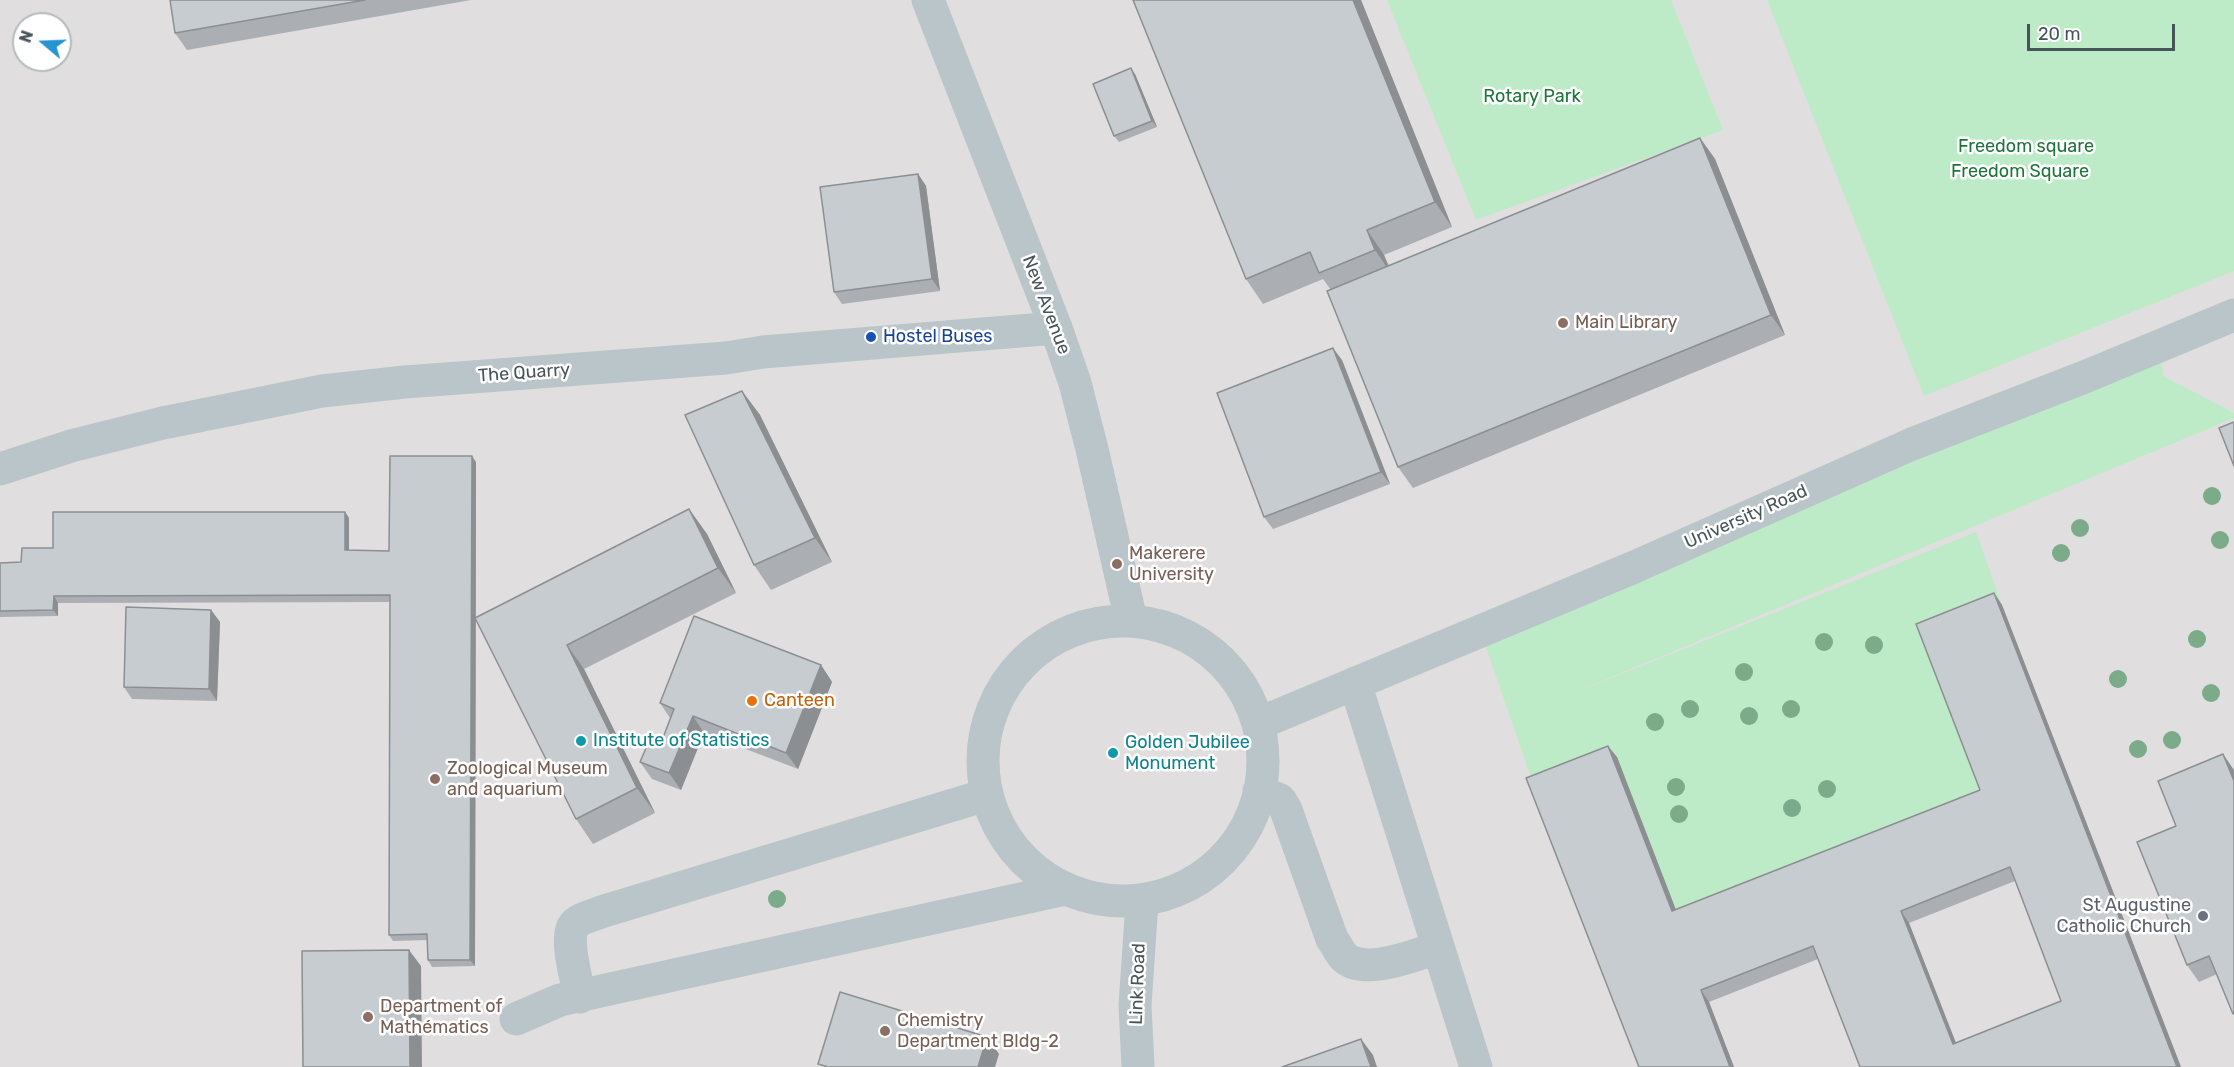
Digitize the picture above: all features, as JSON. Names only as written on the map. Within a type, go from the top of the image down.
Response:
[{"type":"lane","name":"New Avenue","points":[[928,0],[1056,328],[1075,383],[1131,620]]},
{"type":"lane","name":"University Road","points":[[1260,723],[1632,567],[1912,444],[2087,376],[2234,315]]},
{"type":"lane","name":"The Quarry","points":[[0,469],[82,443],[163,423],[322,391],[405,382],[726,358],[775,351],[1056,328]]},
{"type":"lane","points":[[1131,620],[1174,628],[1212,650],[1241,683],[1260,723],[1264,771],[1253,818],[1226,858],[1188,887],[1142,902],[1100,901],[1061,890],[1027,866],[1001,833],[986,795],[982,751],[993,708],[1015,670],[1048,642],[1088,624],[1131,620]]},
{"type":"lane","points":[[1355,683],[1476,1067]]},
{"type":"lane","points":[[1260,791],[1280,800],[1286,810],[1332,939],[1343,956],[1353,963],[1371,966],[1438,948]]},
{"type":"lane","points":[[580,997],[570,942],[571,932],[580,921],[623,905],[986,795]]},
{"type":"lane","points":[[516,1019],[548,1004],[1061,890]]},
{"type":"lane","name":"Link Road","points":[[1138,1067],[1135,1005],[1142,902]]},
{"type":"shaded area","name":"Makerere University","points":[[0,0],[2234,0],[2234,1067],[0,1067]]},
{"type":"green space","name":"Rotary Park","points":[[1387,0],[1671,0],[1723,130],[1476,220]]},
{"type":"green space","name":"Freedom Square","points":[[1767,0],[2234,0],[2234,271],[1924,396]]},
{"type":"green space","points":[[2160,346],[2163,376],[2234,413],[2234,418],[1564,697],[1976,532],[2002,605],[1925,636],[1988,802],[1681,923],[1535,789],[1480,630]]},
{"type":"building","points":[[170,0],[365,0],[175,33]]},
{"type":"building","points":[[1133,0],[1353,0],[1435,202],[1367,230],[1375,250],[1319,273],[1310,252],[1246,279]]},
{"type":"building","points":[[1131,68],[1152,121],[1114,136],[1093,84]]},
{"type":"building","points":[[1700,138],[1771,315],[1398,467],[1327,291]]},
{"type":"building","points":[[918,174],[932,279],[834,292],[820,187]]},
{"type":"building","points":[[1333,348],[1381,472],[1264,517],[1217,393]]},
{"type":"building","points":[[742,391],[815,538],[754,565],[685,415]]},
{"type":"building","points":[[2234,422],[2234,466],[2219,428]]},
{"type":"building","name":"Zoological Museum and aquarium","points":[[390,456],[472,456],[470,960],[428,960],[427,934],[389,935],[390,595],[54,596],[53,610],[0,611],[0,563],[21,562],[22,548],[53,548],[53,512],[345,512],[345,550],[389,551]]},
{"type":"building","name":"Institute of Statistics","points":[[689,509],[718,568],[567,645],[637,788],[576,819],[475,618]]},
{"type":"building","points":[[1994,593],[2177,1067],[1860,1067],[1813,946],[1701,990],[1730,1067],[1639,1067],[1526,778],[1608,746],[1672,911],[1980,790],[1916,624]],"holes":[[[2010,867],[2061,1001],[1953,1044],[1901,911]]]},
{"type":"building","points":[[126,607],[211,610],[209,689],[124,687]]},
{"type":"building","name":"Canteen","points":[[694,616],[821,665],[786,753],[693,716],[669,773],[640,762],[650,739],[661,743],[674,709],[660,703]]},
{"type":"building","name":"St Augustine Catholic Church","points":[[2223,754],[2234,781],[2233,1014],[2209,956],[2187,965],[2137,842],[2176,826],[2158,781]]},
{"type":"building","name":"Department of Mathématics","points":[[409,950],[410,1067],[303,1067],[302,951]]},
{"type":"building","name":"Chemistry Department Bldg-2","points":[[840,992],[987,1037],[978,1067],[828,1067],[818,1064]]},
{"type":"building","points":[[1361,1039],[1371,1067],[1282,1067]]},
{"type":"place","name":"Main Library","points":[[1563,323]]},
{"type":"place","name":"Hostel Buses","points":[[871,337]]},
{"type":"place","name":"Makerere University","points":[[1117,564]]},
{"type":"place","name":"Canteen","points":[[752,701]]},
{"type":"place","name":"Institute of Statistics","points":[[581,741]]},
{"type":"place","name":"Golden Jubilee Monument","points":[[1113,753]]},
{"type":"place","name":"Zoological Museum and aquarium","points":[[435,779]]},
{"type":"place","name":"St Augustine Catholic Church","points":[[2203,916]]},
{"type":"place","name":"Department of Mathématics","points":[[368,1017]]},
{"type":"place","name":"Chemistry Department Bldg-2","points":[[885,1031]]},
{"type":"park label","name":"Freedom square","points":[[2026,147]]}]
